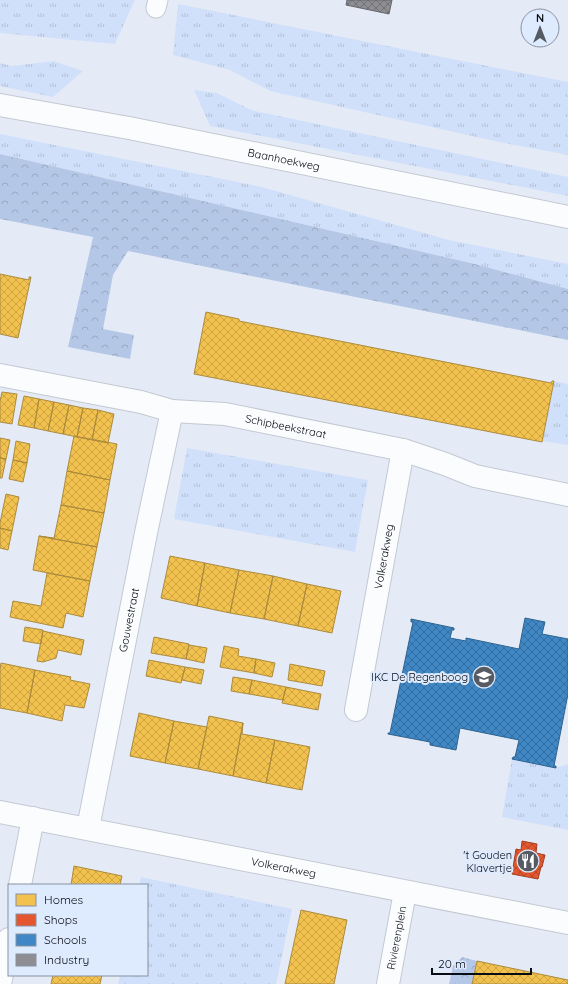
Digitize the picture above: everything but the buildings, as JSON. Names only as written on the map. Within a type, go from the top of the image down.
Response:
[{"type":"street","name":"Baanhoekweg","points":[[0,105],[130,128],[568,216]]},
{"type":"street","name":"Schipbeekstraat","points":[[0,375],[141,402],[172,412],[225,414],[403,450],[475,476],[568,495]]},
{"type":"street","name":"Gouwestraat","points":[[88,828],[144,543],[172,412]]},
{"type":"street","name":"Volkerakweg","points":[[356,710],[403,450]]},
{"type":"street","name":"Volkerakweg","points":[[0,812],[568,923]]},
{"type":"street","points":[[20,884],[33,818]]},
{"type":"street","name":"Rivierenplein","points":[[388,984],[406,892]]},
{"type":"street","points":[[0,984],[8,944]]},
{"type":"green space","points":[[0,0],[135,0],[115,44],[0,33]]},
{"type":"green space","points":[[178,4],[568,82],[568,155],[499,142],[270,91],[230,70],[173,55]]},
{"type":"green space","points":[[54,61],[83,71],[53,97],[0,86],[0,63],[12,66]]},
{"type":"green space","points":[[194,90],[217,93],[251,110],[568,177],[568,196],[210,126]]},
{"type":"green space","points":[[0,134],[262,187],[449,240],[568,264],[568,289],[475,264],[0,154]]},
{"type":"green space","points":[[0,154],[475,264],[568,289],[568,340],[128,251],[113,275],[103,329],[134,335],[130,359],[68,347],[93,237],[0,219]]},
{"type":"green space","points":[[554,381],[568,384],[568,445],[542,441]]},
{"type":"green space","points":[[187,448],[368,480],[355,552],[174,519]]},
{"type":"green space","points":[[512,759],[556,768],[568,764],[568,830],[502,817]]},
{"type":"green space","points":[[141,877],[292,909],[276,984],[118,984],[120,976],[148,976],[148,884],[139,884]]},
{"type":"green space","points":[[462,957],[477,961],[472,984],[449,984],[453,966]]},
{"type":"place","name":"IKC De Regenboog","points":[[484,677]]},
{"type":"place","name":"'t Gouden Klavertje","points":[[528,861]]}]
